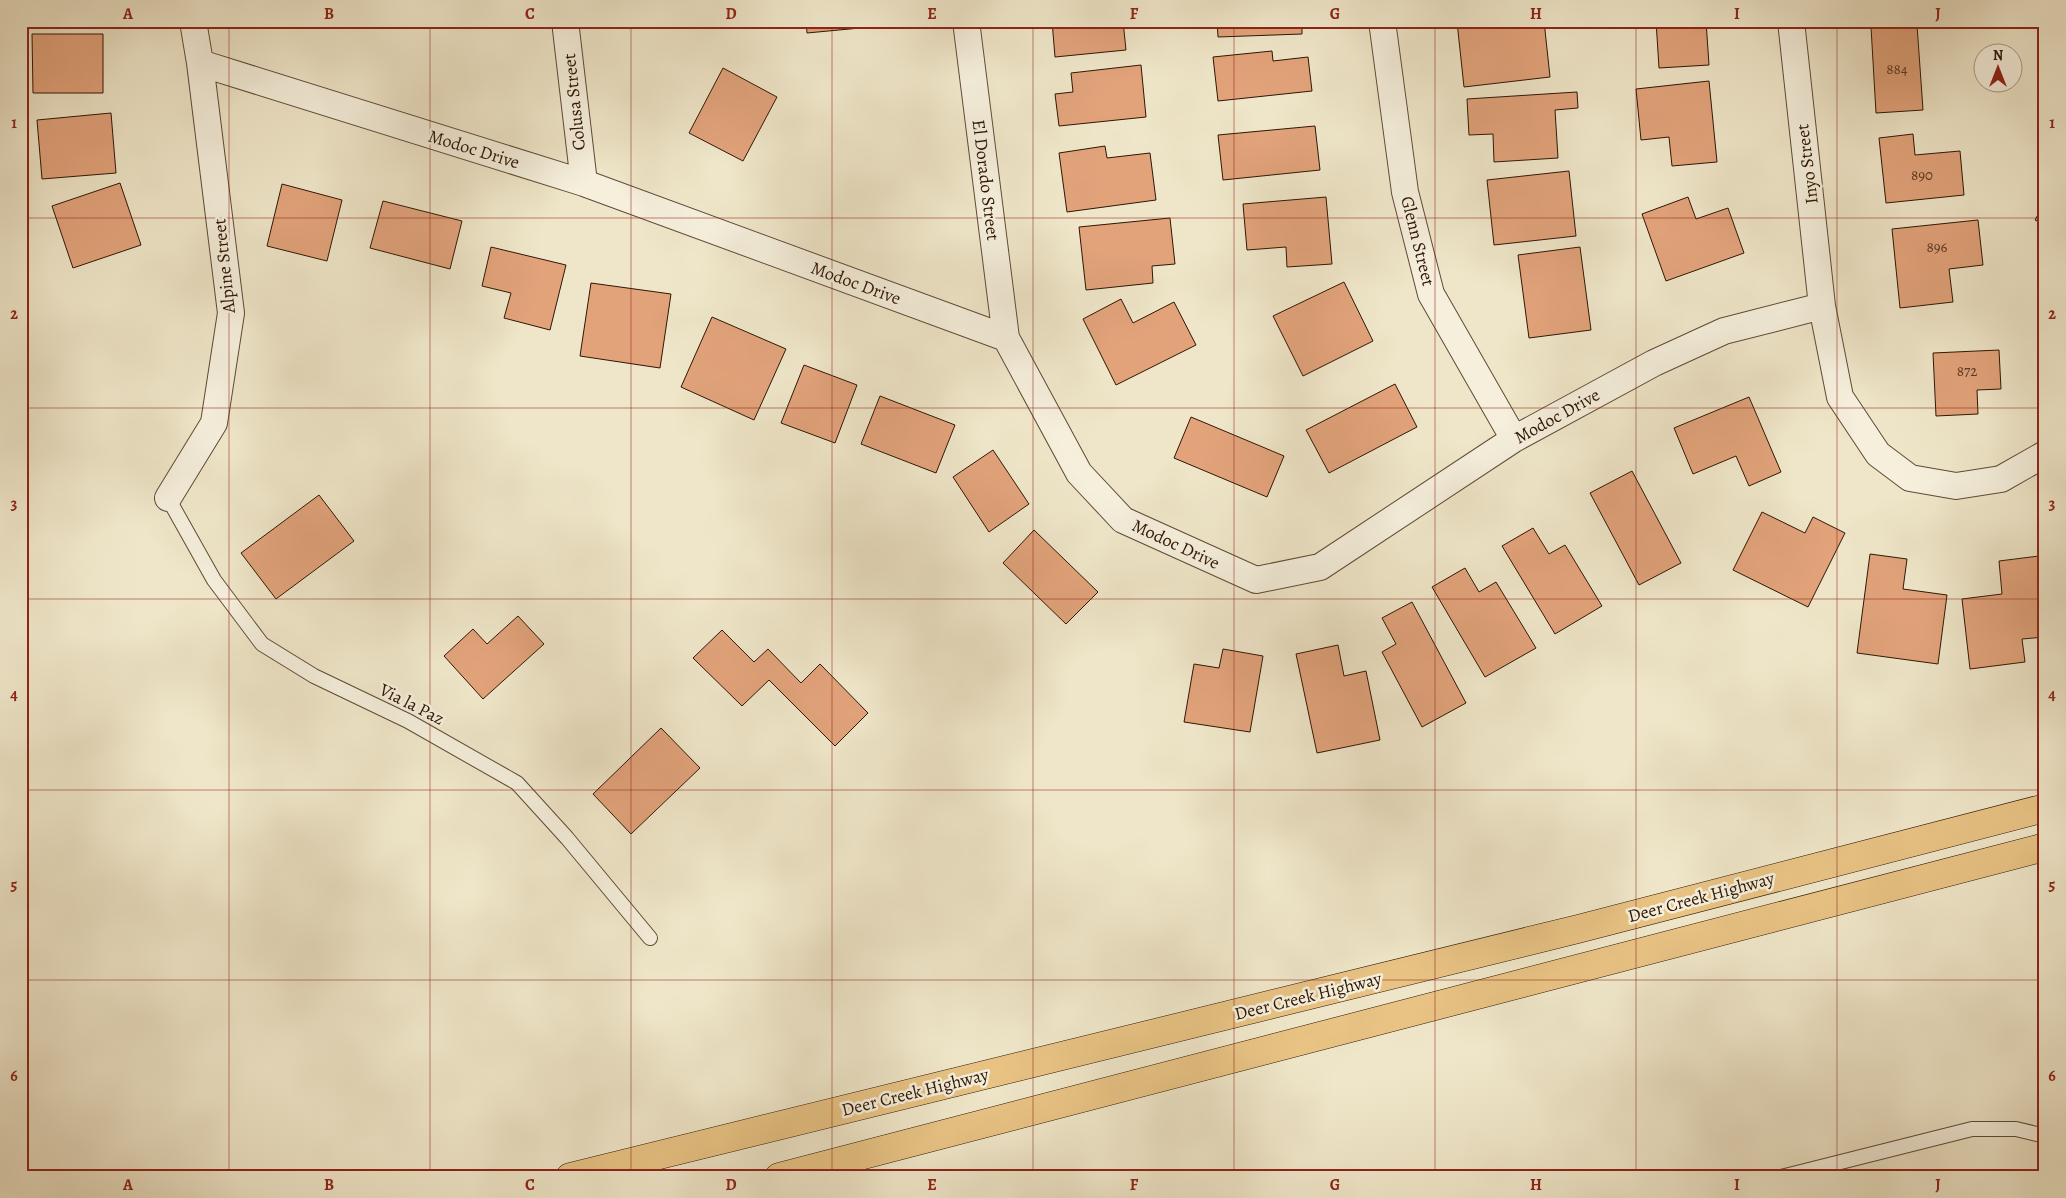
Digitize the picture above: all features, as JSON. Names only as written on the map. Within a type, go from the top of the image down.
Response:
[{"type":"main road","name":"Deer Creek Highway","points":[[570,1177],[1578,929],[2045,808]]},
{"type":"main road","points":[[779,1177],[2045,847]]},
{"type":"street","name":"Alpine Street","points":[[168,498],[214,423],[231,313],[200,63],[193,21]]},
{"type":"street","name":"Colusa Street","points":[[565,21],[584,183]]},
{"type":"street","name":"El Dorado Street","points":[[966,21],[1006,338]]},
{"type":"street","name":"Glenn Street","points":[[1382,21],[1405,192],[1431,294],[1514,439]]},
{"type":"street","name":"Inyo Street","points":[[1791,21],[1822,306]]},
{"type":"street","name":"Modoc Drive","points":[[200,63],[584,183],[1006,338],[1079,474],[1123,520],[1256,580],[1320,567],[1514,439],[1654,363],[1724,331],[1822,306]]},
{"type":"street","points":[[1822,306],[1840,397],[1878,454],[1910,478],[1956,486],[2001,479],[2045,454]]},
{"type":"lane","name":"Via la Paz","points":[[168,498],[214,580],[262,644],[314,676],[408,721],[517,783],[567,838],[650,938]]},
{"type":"lane","points":[[1781,1177],[1972,1129],[2016,1129],[2045,1136]]},
{"type":"building","points":[[806,21],[892,21],[892,25],[807,33]]},
{"type":"building","points":[[1052,21],[1123,21],[1126,50],[1055,57]]},
{"type":"building","points":[[1217,21],[1302,21],[1302,34],[1218,37]]},
{"type":"building","points":[[1544,21],[1550,77],[1464,87],[1457,22]]},
{"type":"building","points":[[1656,21],[1706,21],[1709,65],[1659,68]]},
{"type":"building","points":[[1917,25],[1923,110],[1876,113],[1871,27]]},
{"type":"building","points":[[32,34],[103,34],[103,93],[33,93]]},
{"type":"building","points":[[1272,51],[1273,61],[1308,57],[1312,91],[1218,101],[1213,57]]},
{"type":"building","points":[[1141,65],[1146,117],[1059,126],[1055,94],[1073,92],[1071,73]]},
{"type":"building","points":[[723,68],[777,97],[743,161],[689,133]]},
{"type":"building","points":[[1709,81],[1717,162],[1672,166],[1669,137],[1641,140],[1636,89]]},
{"type":"building","points":[[1577,92],[1578,108],[1555,110],[1558,158],[1494,162],[1493,134],[1469,135],[1467,99]]},
{"type":"building","points":[[111,113],[116,173],[42,179],[37,120]]},
{"type":"building","points":[[1315,126],[1320,170],[1223,180],[1218,135]]},
{"type":"building","points":[[1913,134],[1915,155],[1960,151],[1964,195],[1886,203],[1879,138]]},
{"type":"building","points":[[1105,146],[1107,158],[1150,153],[1156,200],[1067,212],[1059,153]]},
{"type":"building","points":[[1569,171],[1576,236],[1494,245],[1487,180]]},
{"type":"building","points":[[120,183],[141,245],[73,268],[52,206]]},
{"type":"building","points":[[282,184],[342,200],[327,261],[267,246]]},
{"type":"building","points":[[1326,197],[1332,264],[1287,267],[1286,247],[1247,250],[1243,204]]},
{"type":"building","points":[[1688,197],[1696,219],[1728,208],[1744,253],[1666,281],[1642,214]]},
{"type":"building","points":[[383,201],[462,221],[450,269],[370,248]]},
{"type":"building","points":[[2045,202],[2045,225],[2035,220]]},
{"type":"building","points":[[1170,218],[1175,264],[1152,266],[1153,283],[1086,290],[1079,227]]},
{"type":"building","points":[[1978,220],[1983,265],[1949,269],[1953,302],[1900,308],[1892,229]]},
{"type":"building","points":[[491,247],[566,265],[550,330],[504,318],[511,293],[482,286]]},
{"type":"building","points":[[1580,247],[1591,330],[1529,338],[1518,255]]},
{"type":"building","points":[[1344,282],[1373,341],[1303,376],[1273,316]]},
{"type":"building","points":[[591,283],[671,294],[660,368],[580,356]]},
{"type":"building","points":[[1121,299],[1133,323],[1174,302],[1196,345],[1116,385],[1083,319]]},
{"type":"building","points":[[712,317],[786,349],[754,420],[681,387]]},
{"type":"building","points":[[1999,350],[2001,389],[1977,390],[1978,414],[1936,416],[1933,353]]},
{"type":"building","points":[[804,365],[857,385],[835,443],[781,423]]},
{"type":"building","points":[[1395,384],[1417,427],[1329,473],[1306,430]]},
{"type":"building","points":[[880,396],[955,425],[936,473],[861,444]]},
{"type":"building","points":[[1749,397],[1781,472],[1749,486],[1736,456],[1693,474],[1674,428]]},
{"type":"building","points":[[1191,417],[1284,456],[1267,497],[1174,458]]},
{"type":"building","points":[[993,450],[1029,504],[989,532],[953,477]]},
{"type":"building","points":[[1632,471],[1681,563],[1639,585],[1590,493]]},
{"type":"building","points":[[319,495],[354,541],[276,599],[241,553]]},
{"type":"building","points":[[1762,512],[1805,533],[1813,517],[1845,533],[1808,607],[1733,570]]},
{"type":"building","points":[[1533,528],[1549,554],[1565,545],[1602,606],[1555,634],[1502,546]]},
{"type":"building","points":[[1034,530],[1098,592],[1066,624],[1003,563]]},
{"type":"building","points":[[1870,554],[1907,559],[1903,589],[1947,595],[1938,664],[1857,653]]},
{"type":"building","points":[[2039,556],[2045,609],[2045,637],[2022,639],[2025,662],[1970,669],[1962,599],[2002,594],[1999,561]]},
{"type":"building","points":[[1465,568],[1479,592],[1496,582],[1536,648],[1485,677],[1432,587]]},
{"type":"building","points":[[1412,602],[1466,703],[1422,727],[1382,652],[1396,644],[1382,618]]},
{"type":"building","points":[[518,616],[544,644],[483,699],[444,656],[473,629],[487,644]]},
{"type":"building","points":[[722,630],[754,662],[768,649],[801,683],[820,664],[868,713],[835,746],[769,680],[742,706],[693,658]]},
{"type":"building","points":[[1338,645],[1344,676],[1366,671],[1380,740],[1317,753],[1296,654]]},
{"type":"building","points":[[1223,649],[1263,656],[1250,732],[1184,722],[1194,664],[1219,668]]},
{"type":"building","points":[[661,728],[700,768],[631,834],[593,794]]}]
